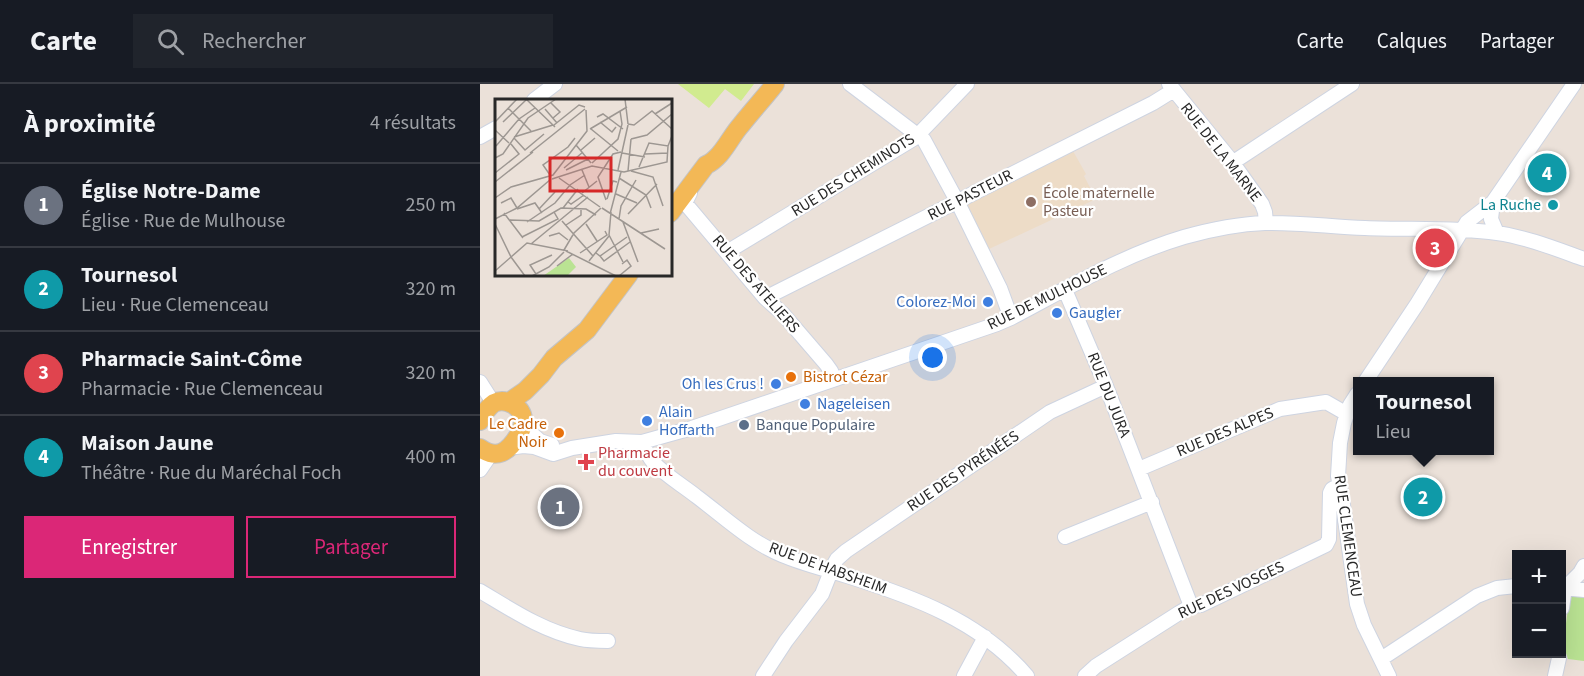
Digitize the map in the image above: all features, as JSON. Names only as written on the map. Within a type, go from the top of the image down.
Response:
[{"type":"main road","points":[[672,211],[706,165],[713,161],[775,84]]},
{"type":"main road","points":[[672,226],[713,168],[713,161]]},
{"type":"main road","points":[[480,422],[483,415],[525,391],[542,375],[554,358],[587,330],[628,276]]},
{"type":"main road","points":[[486,451],[498,454],[510,448],[521,430],[542,375]]},
{"type":"main road","points":[[501,403],[518,408],[523,421]]},
{"type":"street","points":[[535,99],[555,84]]},
{"type":"street","points":[[849,84],[924,140],[1000,288],[1011,318]]},
{"type":"street","name":"RUE DES CHEMINOTS","points":[[727,252],[907,144],[967,84]]},
{"type":"street","points":[[1233,162],[1352,84]]},
{"type":"street","points":[[1368,377],[1417,304],[1467,222],[1493,202],[1574,84]]},
{"type":"street","name":"RUE DE LA MARNE","points":[[1171,87],[1233,162],[1262,204],[1266,223]]},
{"type":"street","name":"RUE PASTEUR","points":[[765,298],[1153,103],[1171,87]]},
{"type":"street","points":[[480,137],[495,129]]},
{"type":"street","points":[[688,206],[685,203],[691,187]]},
{"type":"street","points":[[1493,202],[1491,219],[1497,233]]},
{"type":"street","name":"RUE DES ATELIERS","points":[[688,206],[765,298],[783,314],[826,364],[834,380]]},
{"type":"street","name":"RUE DE MULHOUSE","points":[[510,448],[534,447],[553,454],[572,448],[616,441],[642,442],[692,428],[1011,318],[1128,257],[1203,232],[1266,223],[1296,223],[1497,233],[1584,259]]},
{"type":"street","name":"RUE DU JURA","points":[[1065,290],[1106,386],[1191,606]]},
{"type":"street","points":[[480,382],[501,403]]},
{"type":"street","name":"RUE DES PYRÉNÉES","points":[[763,676],[786,641],[812,610],[822,594],[837,559],[846,551],[1050,412],[1106,386]]},
{"type":"street","name":"RUE DES ALPES","points":[[1139,469],[1280,409],[1326,402],[1347,414]]},
{"type":"street","name":"RUE CLEMENCEAU","points":[[1353,402],[1347,414],[1340,443],[1339,485],[1357,604],[1364,625],[1389,676]]},
{"type":"street","name":"RUE DE MULHOUSE","points":[[523,421],[540,441],[572,448]]},
{"type":"street","name":"RUE DE HABSHEIM","points":[[642,442],[652,462],[740,530],[768,548],[781,555],[923,602],[985,636],[1005,652],[1027,676]]},
{"type":"street","points":[[480,470],[486,451]]},
{"type":"street","name":"RUE DES VOSGES","points":[[1085,676],[1096,666],[1191,606],[1201,605],[1326,545],[1329,539],[1330,493],[1339,485]]},
{"type":"street","points":[[1065,537],[1152,502]]},
{"type":"street","points":[[1566,585],[1582,569]]},
{"type":"street","points":[[1566,588],[1584,589],[1579,578],[1582,569]]},
{"type":"street","points":[[1381,659],[1477,596],[1497,588],[1512,586]]},
{"type":"street","points":[[480,591],[524,618],[551,630],[581,640],[608,641]]},
{"type":"street","points":[[964,676],[985,636]]},
{"type":"street","points":[[1555,676],[1559,658]]},
{"type":"shaded area","name":"École maternelle Pasteur","points":[[1073,151],[1096,199],[989,249],[966,204]]},
{"type":"green space","points":[[678,84],[754,84],[741,101],[725,89],[709,108]]},
{"type":"green space","points":[[1570,594],[1584,596],[1584,661],[1568,659],[1566,623]]},
{"type":"place","name":"Maison Jaune","points":[[1547,173]]},
{"type":"place","name":"École maternelle Pasteur","points":[[1031,202]]},
{"type":"place","name":"La Ruche","points":[[1553,205]]},
{"type":"place","name":"Pharmacie Saint-Côme","points":[[1435,248]]},
{"type":"place","name":"Colorez-Moi","points":[[988,302]]},
{"type":"place","name":"Gaugler","points":[[1057,313]]},
{"type":"place","name":"Bistrot Cézar","points":[[791,377]]},
{"type":"place","name":"Oh les Crus !","points":[[776,384]]},
{"type":"place","name":"Nageleisen","points":[[805,404]]},
{"type":"place","name":"Alain Hoffarth","points":[[647,421]]},
{"type":"place","name":"Banque Populaire","points":[[744,425]]},
{"type":"place","name":"Le Cadre Noir","points":[[559,433]]},
{"type":"place","name":"Pharmacie du couvent","points":[[586,462]]},
{"type":"place","name":"Tournesol","points":[[1423,497]]},
{"type":"place","name":"Église Notre-Dame","points":[[560,507]]}]
